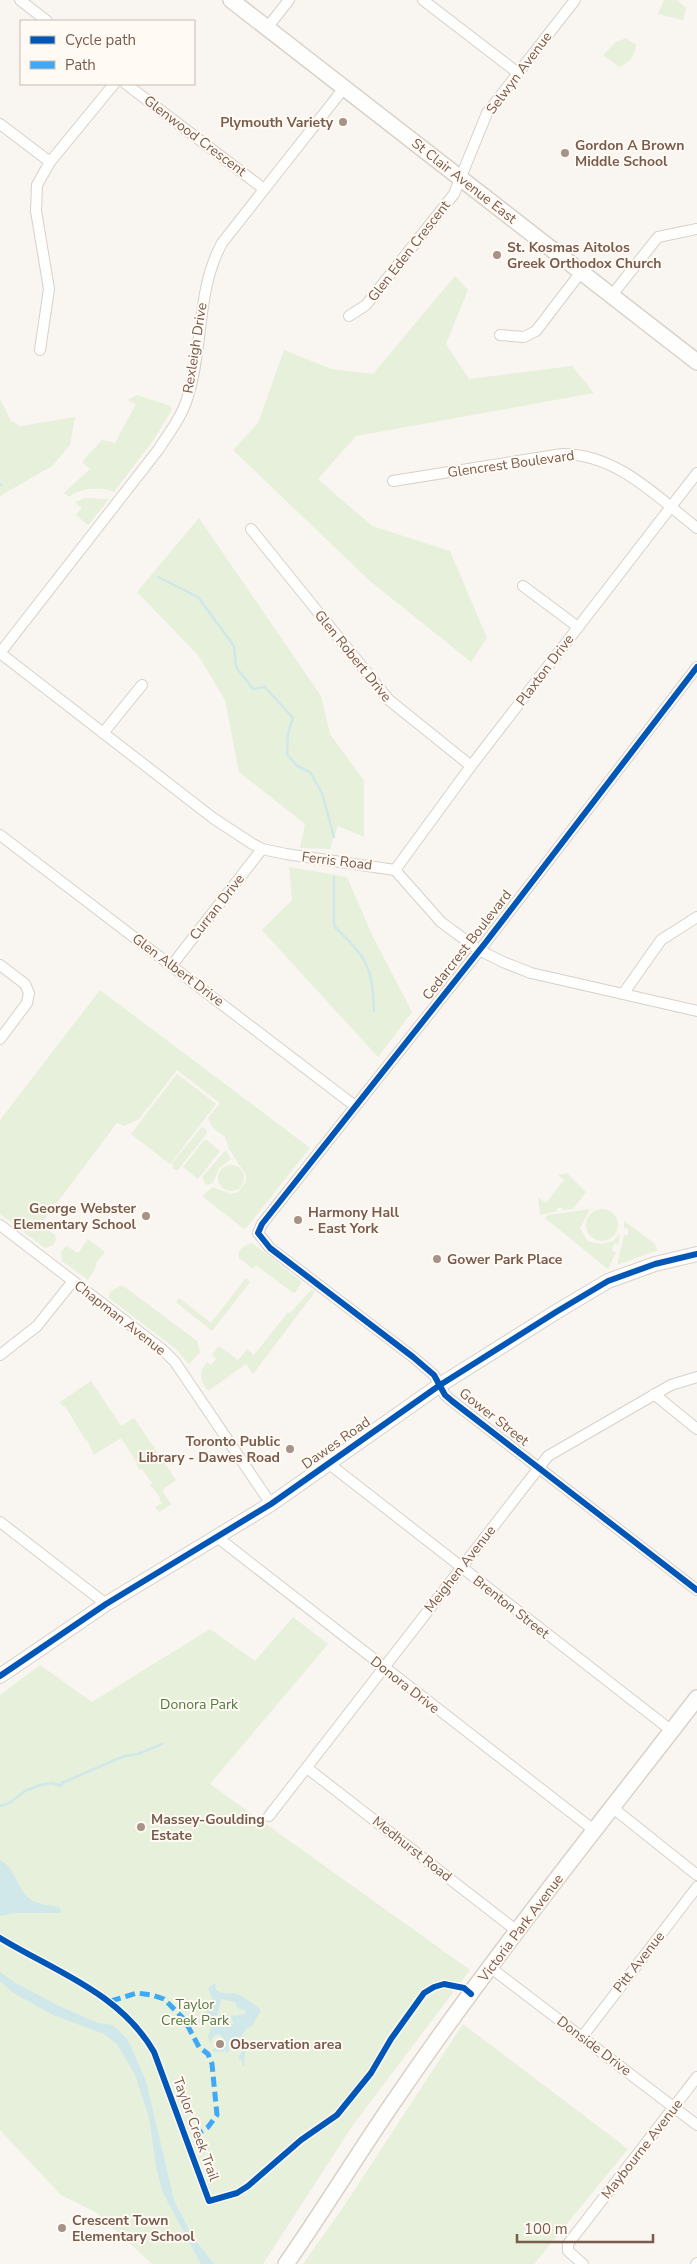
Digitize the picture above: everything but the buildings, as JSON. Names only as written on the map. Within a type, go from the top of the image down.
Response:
[{"type":"main road","name":"St Clair Avenue East","points":[[231,0],[697,362]]},
{"type":"main road","name":"Victoria Park Avenue","points":[[286,2264],[399,2094],[517,1931],[697,1698]]},
{"type":"street","points":[[20,0],[46,20]]},
{"type":"street","points":[[267,28],[289,0]]},
{"type":"street","points":[[423,0],[518,73]]},
{"type":"street","name":"Selwyn Avenue","points":[[462,179],[478,132],[487,113],[575,0]]},
{"type":"street","points":[[40,350],[49,289],[35,200],[37,185],[50,162],[113,85]]},
{"type":"street","name":"Glenwood Crescent","points":[[127,85],[264,190]]},
{"type":"street","name":"Rexleigh Drive","points":[[0,653],[158,450],[179,418],[193,379],[205,285],[212,261],[222,243],[344,88]]},
{"type":"street","points":[[0,124],[50,162]]},
{"type":"street","name":"Glen Eden Crescent","points":[[349,316],[370,300],[454,194],[462,179]]},
{"type":"street","points":[[612,295],[658,237],[697,229]]},
{"type":"street","points":[[500,335],[524,337],[536,331],[581,272]]},
{"type":"street","name":"Glencrest Boulevard","points":[[393,481],[562,454],[584,454],[615,466],[697,528]]},
{"type":"street","name":"Plaxton Drive","points":[[395,870],[471,766],[697,473]]},
{"type":"street","name":"Glen Robert Drive","points":[[251,530],[389,700],[471,766]]},
{"type":"street","points":[[523,586],[578,627]]},
{"type":"street","name":"Ferris Road","points":[[0,653],[240,837],[262,849],[395,870]]},
{"type":"street","name":"Cedarcrest Boulevard","points":[[261,1238],[258,1233],[259,1228],[479,950],[697,667]]},
{"type":"street","points":[[103,733],[142,685]]},
{"type":"street","name":"Glen Albert Drive","points":[[0,835],[355,1106]]},
{"type":"street","name":"Curran Drive","points":[[172,965],[262,849]]},
{"type":"street","points":[[395,870],[407,881],[435,917],[479,950],[531,972],[697,1011]]},
{"type":"street","points":[[623,994],[661,940],[697,917]]},
{"type":"street","points":[[0,965],[25,984],[30,993],[27,1003],[0,1039]]},
{"type":"street","name":"Chapman Avenue","points":[[0,1225],[163,1350],[175,1362],[271,1504]]},
{"type":"street","name":"Gower Street","points":[[261,1238],[310,1279],[434,1375],[452,1401],[697,1590]]},
{"type":"street","name":"Dawes Road","points":[[0,1676],[106,1604],[271,1504],[440,1385],[608,1281],[655,1264],[697,1254]]},
{"type":"street","points":[[0,1355],[37,1326],[73,1281]]},
{"type":"street","name":"Meighen Avenue","points":[[269,1816],[548,1456],[654,1394],[679,1381],[697,1377]]},
{"type":"street","points":[[654,1394],[697,1429]]},
{"type":"street","name":"Brenton Street","points":[[328,1464],[672,1731]]},
{"type":"street","points":[[0,1522],[106,1604]]},
{"type":"street","name":"Donora Drive","points":[[217,1537],[595,1831]]},
{"type":"street","name":"Medhurst Road","points":[[306,1768],[517,1931]]},
{"type":"street","points":[[613,1808],[697,1875]]},
{"type":"street","name":"Pitt Avenue","points":[[582,2037],[697,1888]]},
{"type":"street","name":"Donside Drive","points":[[491,1968],[697,2124]]},
{"type":"street","name":"Maybourne Avenue","points":[[583,2264],[568,2250],[568,2244],[697,2077]]},
{"type":"green space","points":[[664,0],[677,0],[686,8],[683,20],[658,14]]},
{"type":"green space","points":[[626,38],[636,45],[631,59],[619,67],[603,55],[616,42]]},
{"type":"green space","points":[[455,276],[468,290],[446,344],[469,379],[572,366],[594,393],[356,436],[318,479],[372,526],[450,551],[487,638],[471,662],[370,581],[233,450],[258,423],[284,350],[331,369],[373,374]]},
{"type":"green space","points":[[137,395],[168,405],[172,409],[155,438],[114,492],[103,489],[91,489],[69,497],[64,493],[90,469],[82,462],[102,440],[115,443],[136,404],[128,400]]},
{"type":"green space","points":[[0,399],[11,421],[21,426],[75,417],[70,445],[52,466],[0,496]]},
{"type":"green space","points":[[85,498],[109,499],[88,525],[76,515],[82,508],[75,502]]},
{"type":"green space","points":[[199,518],[321,696],[330,734],[364,781],[364,837],[338,826],[330,849],[300,848],[305,824],[239,772],[225,700],[198,655],[137,592]]},
{"type":"green space","points":[[289,867],[347,877],[372,935],[412,1012],[378,1057],[262,930],[292,900]]},
{"type":"green space","points":[[100,990],[310,1148],[244,1229],[202,1196],[213,1187],[230,1194],[238,1192],[246,1182],[246,1175],[229,1149],[225,1137],[212,1127],[208,1118],[220,1103],[177,1070],[139,1119],[124,1126],[117,1123],[41,1224],[55,1235],[56,1240],[53,1245],[45,1248],[0,1214],[0,1120]]},
{"type":"green space","points":[[177,1074],[216,1104],[170,1164],[131,1134]]},
{"type":"green space","points":[[202,1127],[207,1130],[207,1133],[178,1170],[173,1169],[172,1163]]},
{"type":"green space","points":[[205,1139],[220,1151],[198,1179],[183,1167]]},
{"type":"green space","points":[[226,1150],[231,1159],[219,1168],[213,1183],[206,1185],[202,1177]]},
{"type":"green space","points":[[231,1165],[240,1169],[244,1178],[240,1187],[231,1191],[222,1187],[218,1178],[222,1169]]},
{"type":"green space","points":[[567,1173],[586,1192],[573,1209],[563,1210],[562,1208],[557,1208],[557,1211],[540,1215],[538,1198],[546,1203],[564,1180],[558,1175]]},
{"type":"green space","points":[[590,1209],[580,1228],[587,1241],[602,1244],[613,1241],[620,1234],[618,1245],[614,1243],[612,1251],[616,1252],[608,1269],[545,1218],[549,1215]]},
{"type":"green space","points":[[602,1209],[608,1210],[613,1214],[617,1219],[617,1231],[613,1236],[608,1240],[602,1241],[596,1240],[591,1236],[587,1231],[586,1225],[587,1219],[591,1214],[596,1210]]},
{"type":"green space","points":[[624,1221],[654,1243],[658,1250],[617,1265],[624,1235],[628,1235],[628,1229],[624,1228]]},
{"type":"green space","points":[[88,1239],[105,1252],[95,1264],[97,1265],[88,1280],[62,1261],[61,1252],[66,1246],[78,1253]]},
{"type":"green space","points":[[252,1243],[302,1282],[295,1293],[256,1265],[253,1269],[239,1258],[239,1251],[244,1246]]},
{"type":"green space","points":[[246,1278],[250,1282],[212,1331],[176,1302],[179,1298],[211,1323]]},
{"type":"green space","points":[[122,1285],[197,1341],[200,1352],[189,1364],[176,1349],[109,1298],[110,1292]]},
{"type":"green space","points":[[312,1289],[315,1292],[253,1374],[246,1364],[208,1391],[203,1383],[201,1373],[207,1362],[211,1365],[216,1359],[212,1355],[219,1346],[238,1360],[247,1349],[254,1355],[288,1312],[290,1313]]},
{"type":"green space","points":[[91,1381],[121,1426],[134,1418],[176,1480],[162,1490],[171,1504],[159,1512],[155,1507],[162,1503],[160,1497],[150,1485],[152,1483],[142,1469],[140,1470],[136,1464],[121,1438],[94,1455],[87,1440],[65,1406],[63,1407],[60,1402]]},
{"type":"green space","name":"Taylor Creek Park","points":[[293,1617],[328,1644],[210,1784],[470,1970],[353,2125],[263,2264],[152,2264],[97,2213],[61,2195],[0,2130],[0,1695],[40,1665],[92,1702],[210,1629],[255,1661]]},
{"type":"green space","points":[[463,2024],[628,2149],[534,2264],[303,2264],[342,2209]]},
{"type":"water","points":[[0,1860],[13,1873],[30,1899],[37,1903],[60,1908],[61,1913],[15,1913],[0,1916]]},
{"type":"water","points":[[0,1972],[14,1982],[57,2005],[98,2023],[113,2025],[128,2040],[146,2081],[174,2200],[192,2236],[214,2264],[201,2264],[163,2193],[156,2167],[149,2117],[135,2075],[117,2044],[104,2034],[53,2015],[12,1992],[0,1981]]},
{"type":"water","points":[[215,1983],[216,1990],[219,1992],[234,1993],[261,2010],[252,2026],[247,2028],[242,2035],[248,2049],[245,2052],[244,2066],[242,2065],[242,2060],[238,2059],[242,2051],[240,2049],[230,2048],[227,2054],[225,2050],[222,2052],[211,2051],[224,2041],[222,2036],[218,2034],[213,2037],[210,2043],[208,2036],[211,2028],[205,2014],[214,2003],[208,1988]],"holes":[[[221,1999],[235,2002],[238,2009],[245,2010],[245,2014],[230,2016],[234,2024],[225,2026],[217,2018]]]},
{"type":"waterway","points":[[158,577],[198,597],[234,646],[236,667],[253,689],[265,687],[293,718],[288,733],[287,754],[297,766],[310,772],[322,793],[334,837]]},
{"type":"waterway","points":[[334,877],[334,926],[366,963],[372,983],[374,1011]]},
{"type":"waterway","points":[[0,1806],[9,1803],[25,1791],[40,1785],[52,1783],[61,1786],[62,1783],[124,1756],[138,1754],[162,1744]]},
{"type":"marked path","points":[[111,2001],[137,1993],[164,1999],[184,2019],[199,2047],[208,2054],[212,2064],[217,2115],[208,2127],[187,2141]]},
{"type":"cycle path","points":[[697,667],[486,942],[262,1224],[258,1233],[270,1248],[434,1375],[445,1395],[452,1401],[697,1590]]},
{"type":"cycle path","points":[[0,1676],[106,1604],[271,1504],[440,1385],[556,1312],[608,1281],[655,1264],[697,1254]]},
{"type":"cycle path","name":"Taylor Creek Trail","points":[[0,1938],[64,1973],[105,1999],[140,2032],[154,2052],[209,2201],[237,2193],[248,2186],[301,2140],[337,2115],[371,2073],[391,2039],[424,1993],[444,1984],[464,1988],[471,1994]]},
{"type":"place","name":"Plymouth Variety","points":[[343,122]]},
{"type":"place","name":"Gordon A Brown Middle School","points":[[565,153]]},
{"type":"place","name":"St. Kosmas Aitolos Greek Orthodox Church","points":[[497,255]]},
{"type":"place","name":"George Webster Elementary School","points":[[146,1216]]},
{"type":"place","name":"Harmony Hall - East York","points":[[298,1220]]},
{"type":"place","name":"Gower Park Place","points":[[437,1259]]},
{"type":"place","name":"Toronto Public Library - Dawes Road","points":[[290,1449]]},
{"type":"place","name":"Massey-Goulding Estate","points":[[141,1827]]},
{"type":"place","name":"Observation area","points":[[220,2044]]},
{"type":"place","name":"Crescent Town Elementary School","points":[[62,2228]]},
{"type":"park label","name":"Donora Park","points":[[199,1704]]}]
